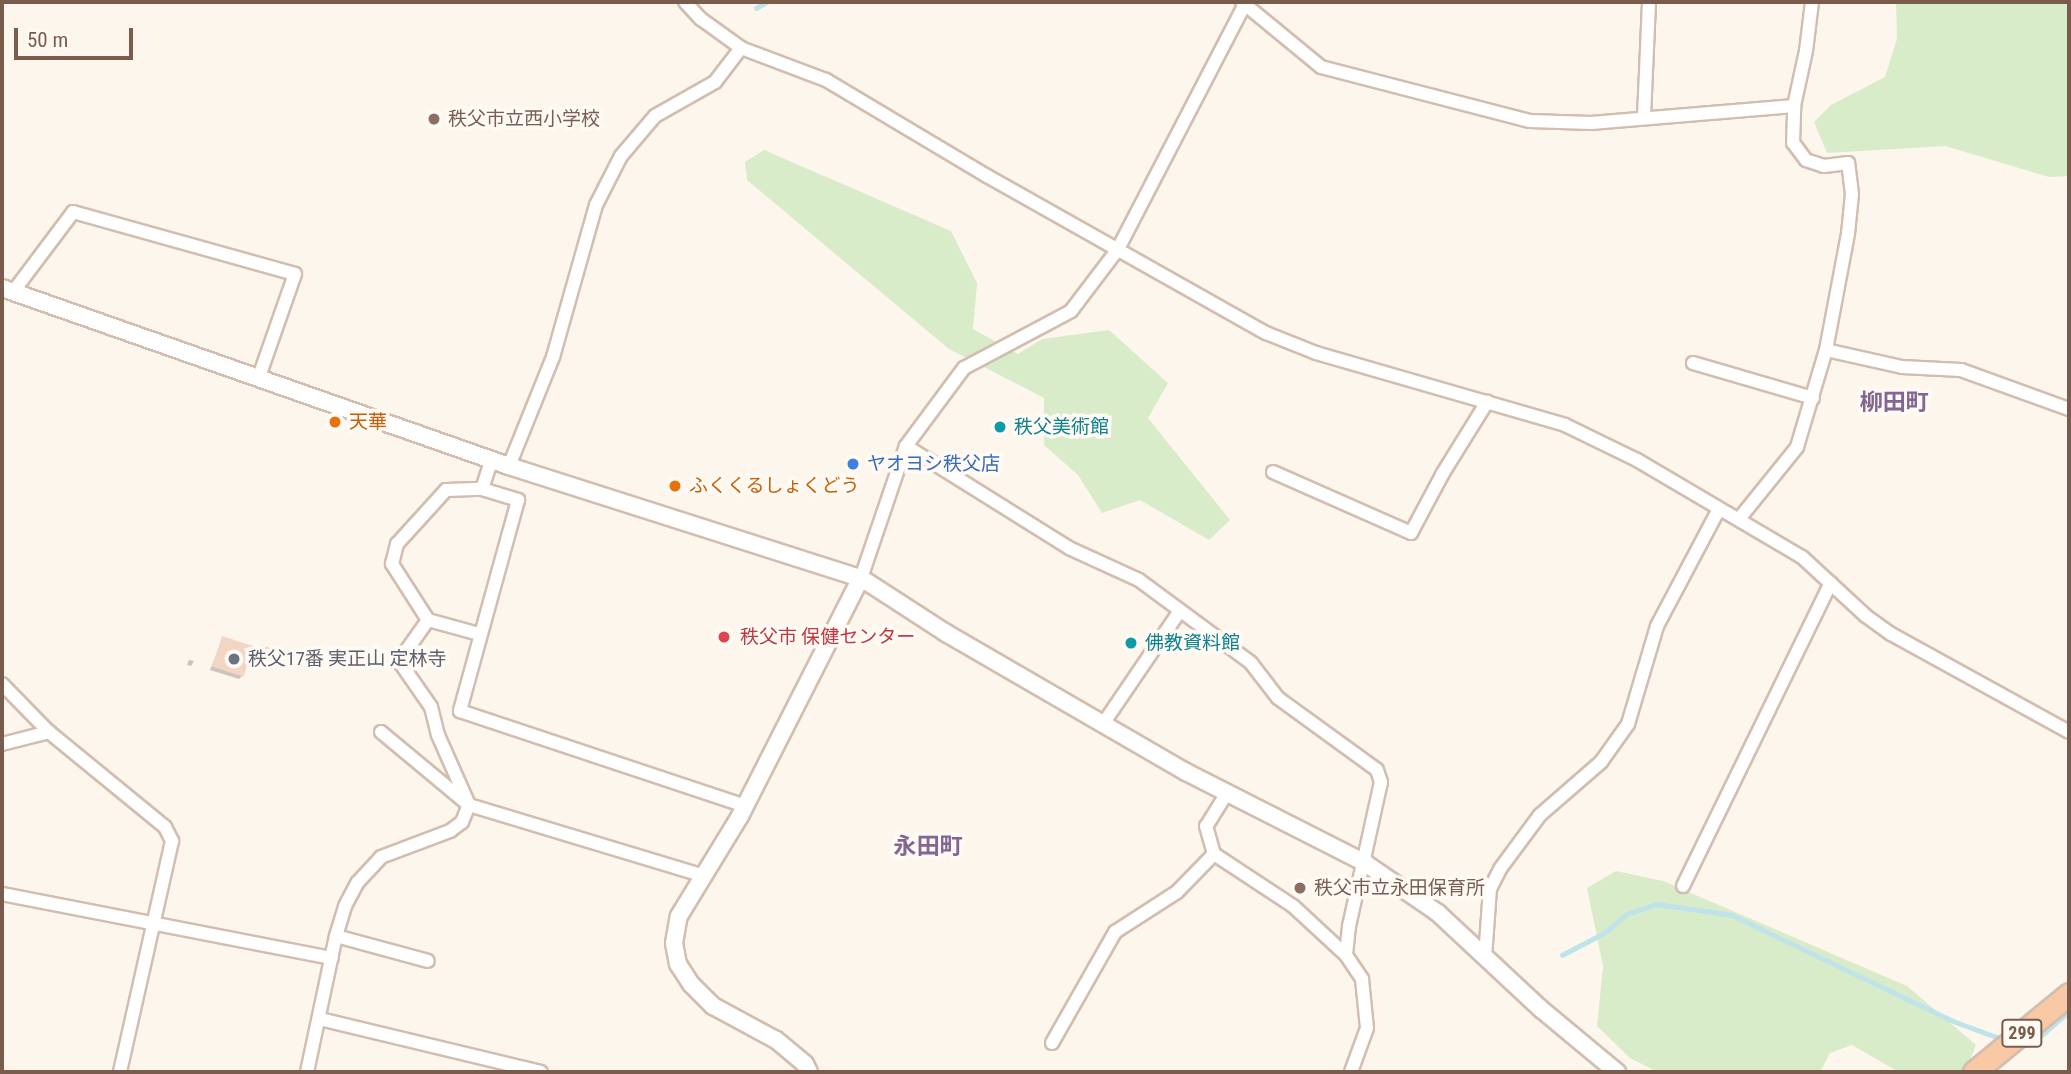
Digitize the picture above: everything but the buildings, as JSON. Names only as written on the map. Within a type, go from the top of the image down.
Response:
[{"type":"highway","name":"299","points":[[1974,1072],[2069,994]]},
{"type":"street","points":[[685,2],[701,19],[741,48],[826,80],[987,176],[1266,333],[1316,353],[1565,425],[1637,460],[1802,557],[1866,616],[1891,634],[2069,732]]},
{"type":"street","points":[[1643,117],[1648,2]]},
{"type":"street","points":[[1739,519],[1797,447],[1814,398],[1826,350],[1848,234],[1852,194],[1848,163],[1824,166],[1806,160],[1797,152],[1793,143],[1794,106],[1806,51],[1812,2]]},
{"type":"street","points":[[808,1072],[805,1064],[776,1040],[713,1006],[691,985],[678,964],[674,943],[679,916],[745,806],[861,578],[906,446],[964,368],[1071,311],[1118,249],[1245,3],[1321,67],[1530,121],[1591,122],[1794,106]]},
{"type":"street","points":[[509,466],[553,357],[596,205],[621,156],[655,116],[715,82],[741,48]]},
{"type":"street","points":[[260,377],[295,274],[74,212],[7,290],[509,466],[861,578],[946,632],[1103,724],[1227,793],[1364,863],[1437,913],[1617,1072]]},
{"type":"street","points":[[1826,350],[1902,366],[1961,370],[2069,409]]},
{"type":"street","points":[[1693,363],[1814,398]]},
{"type":"street","points":[[1273,472],[1410,533],[1487,402]]},
{"type":"street","points":[[906,446],[1069,548],[1139,580],[1251,663],[1278,698],[1377,769],[1381,782],[1349,926],[1346,955]]},
{"type":"street","points":[[482,489],[492,459]]},
{"type":"street","points":[[479,634],[428,620],[392,564],[397,544],[446,489],[482,489],[518,500],[500,571],[479,634],[460,712],[745,806]]},
{"type":"street","points":[[1485,958],[1490,889],[1500,869],[1540,815],[1601,762],[1628,724],[1657,626],[1719,509]]},
{"type":"street","points":[[1683,886],[1831,583]]},
{"type":"street","points":[[1103,724],[1179,612]]},
{"type":"street","points":[[307,1072],[345,906],[358,882],[380,857],[450,831],[462,822],[470,805],[438,735],[431,707],[399,661],[428,620]]},
{"type":"street","points":[[2,684],[49,732],[165,827],[172,841],[172,853],[120,1072]]},
{"type":"street","points":[[2,744],[49,732]]},
{"type":"street","points":[[381,732],[470,805],[704,876]]},
{"type":"street","points":[[1227,793],[1206,826],[1214,854],[1293,906],[1346,955],[1362,979],[1367,1028],[1351,1072]]},
{"type":"street","points":[[1052,1043],[1115,932],[1177,892],[1214,854]]},
{"type":"street","points":[[2,894],[332,958]]},
{"type":"street","points":[[337,936],[428,961]]},
{"type":"street","points":[[320,1019],[504,1068],[541,1072]]},
{"type":"green space","points":[[1896,2],[2069,2],[2069,176],[2049,177],[1945,146],[1827,153],[1814,122],[1831,105],[1885,77],[1897,39]]},
{"type":"green space","points":[[764,150],[951,231],[977,283],[973,329],[1018,354],[1042,339],[1109,330],[1168,383],[1148,418],[1230,520],[1209,540],[1140,500],[1102,513],[1078,475],[1044,445],[1044,398],[949,349],[747,180],[745,162]]},
{"type":"green space","points":[[1616,871],[1663,881],[1907,986],[1976,1045],[1969,1062],[1972,1072],[1899,1072],[1852,1045],[1830,1053],[1820,1072],[1658,1072],[1630,1058],[1597,1026],[1603,966],[1587,888]]},
{"type":"waterway","points":[[756,8],[767,2]]},
{"type":"waterway","points":[[1562,955],[1604,933],[1627,914],[1657,904],[1732,915],[1953,1021],[2002,1039]]},
{"type":"waterway","points":[[2020,1044],[2026,1045],[2043,1034],[2069,1011]]},
{"type":"place","name":"秩父市立西小学校","points":[[434,119]]},
{"type":"place","name":"天華","points":[[335,422]]},
{"type":"place","name":"秩父美術館","points":[[1000,427]]},
{"type":"place","name":"ヤオヨシ秩父店","points":[[853,464]]},
{"type":"place","name":"ふくくるしょくどう","points":[[675,486]]},
{"type":"place","name":"秩父市 保健センター","points":[[724,637]]},
{"type":"place","name":"佛教資料館","points":[[1131,643]]},
{"type":"place","name":"秩父17番 実正山 定林寺","points":[[234,659]]},
{"type":"place","name":"秩父市立永田保育所","points":[[1300,888]]},
{"type":"district","name":"柳田町","points":[[1894,403]]},
{"type":"district","name":"永田町","points":[[928,847]]}]
